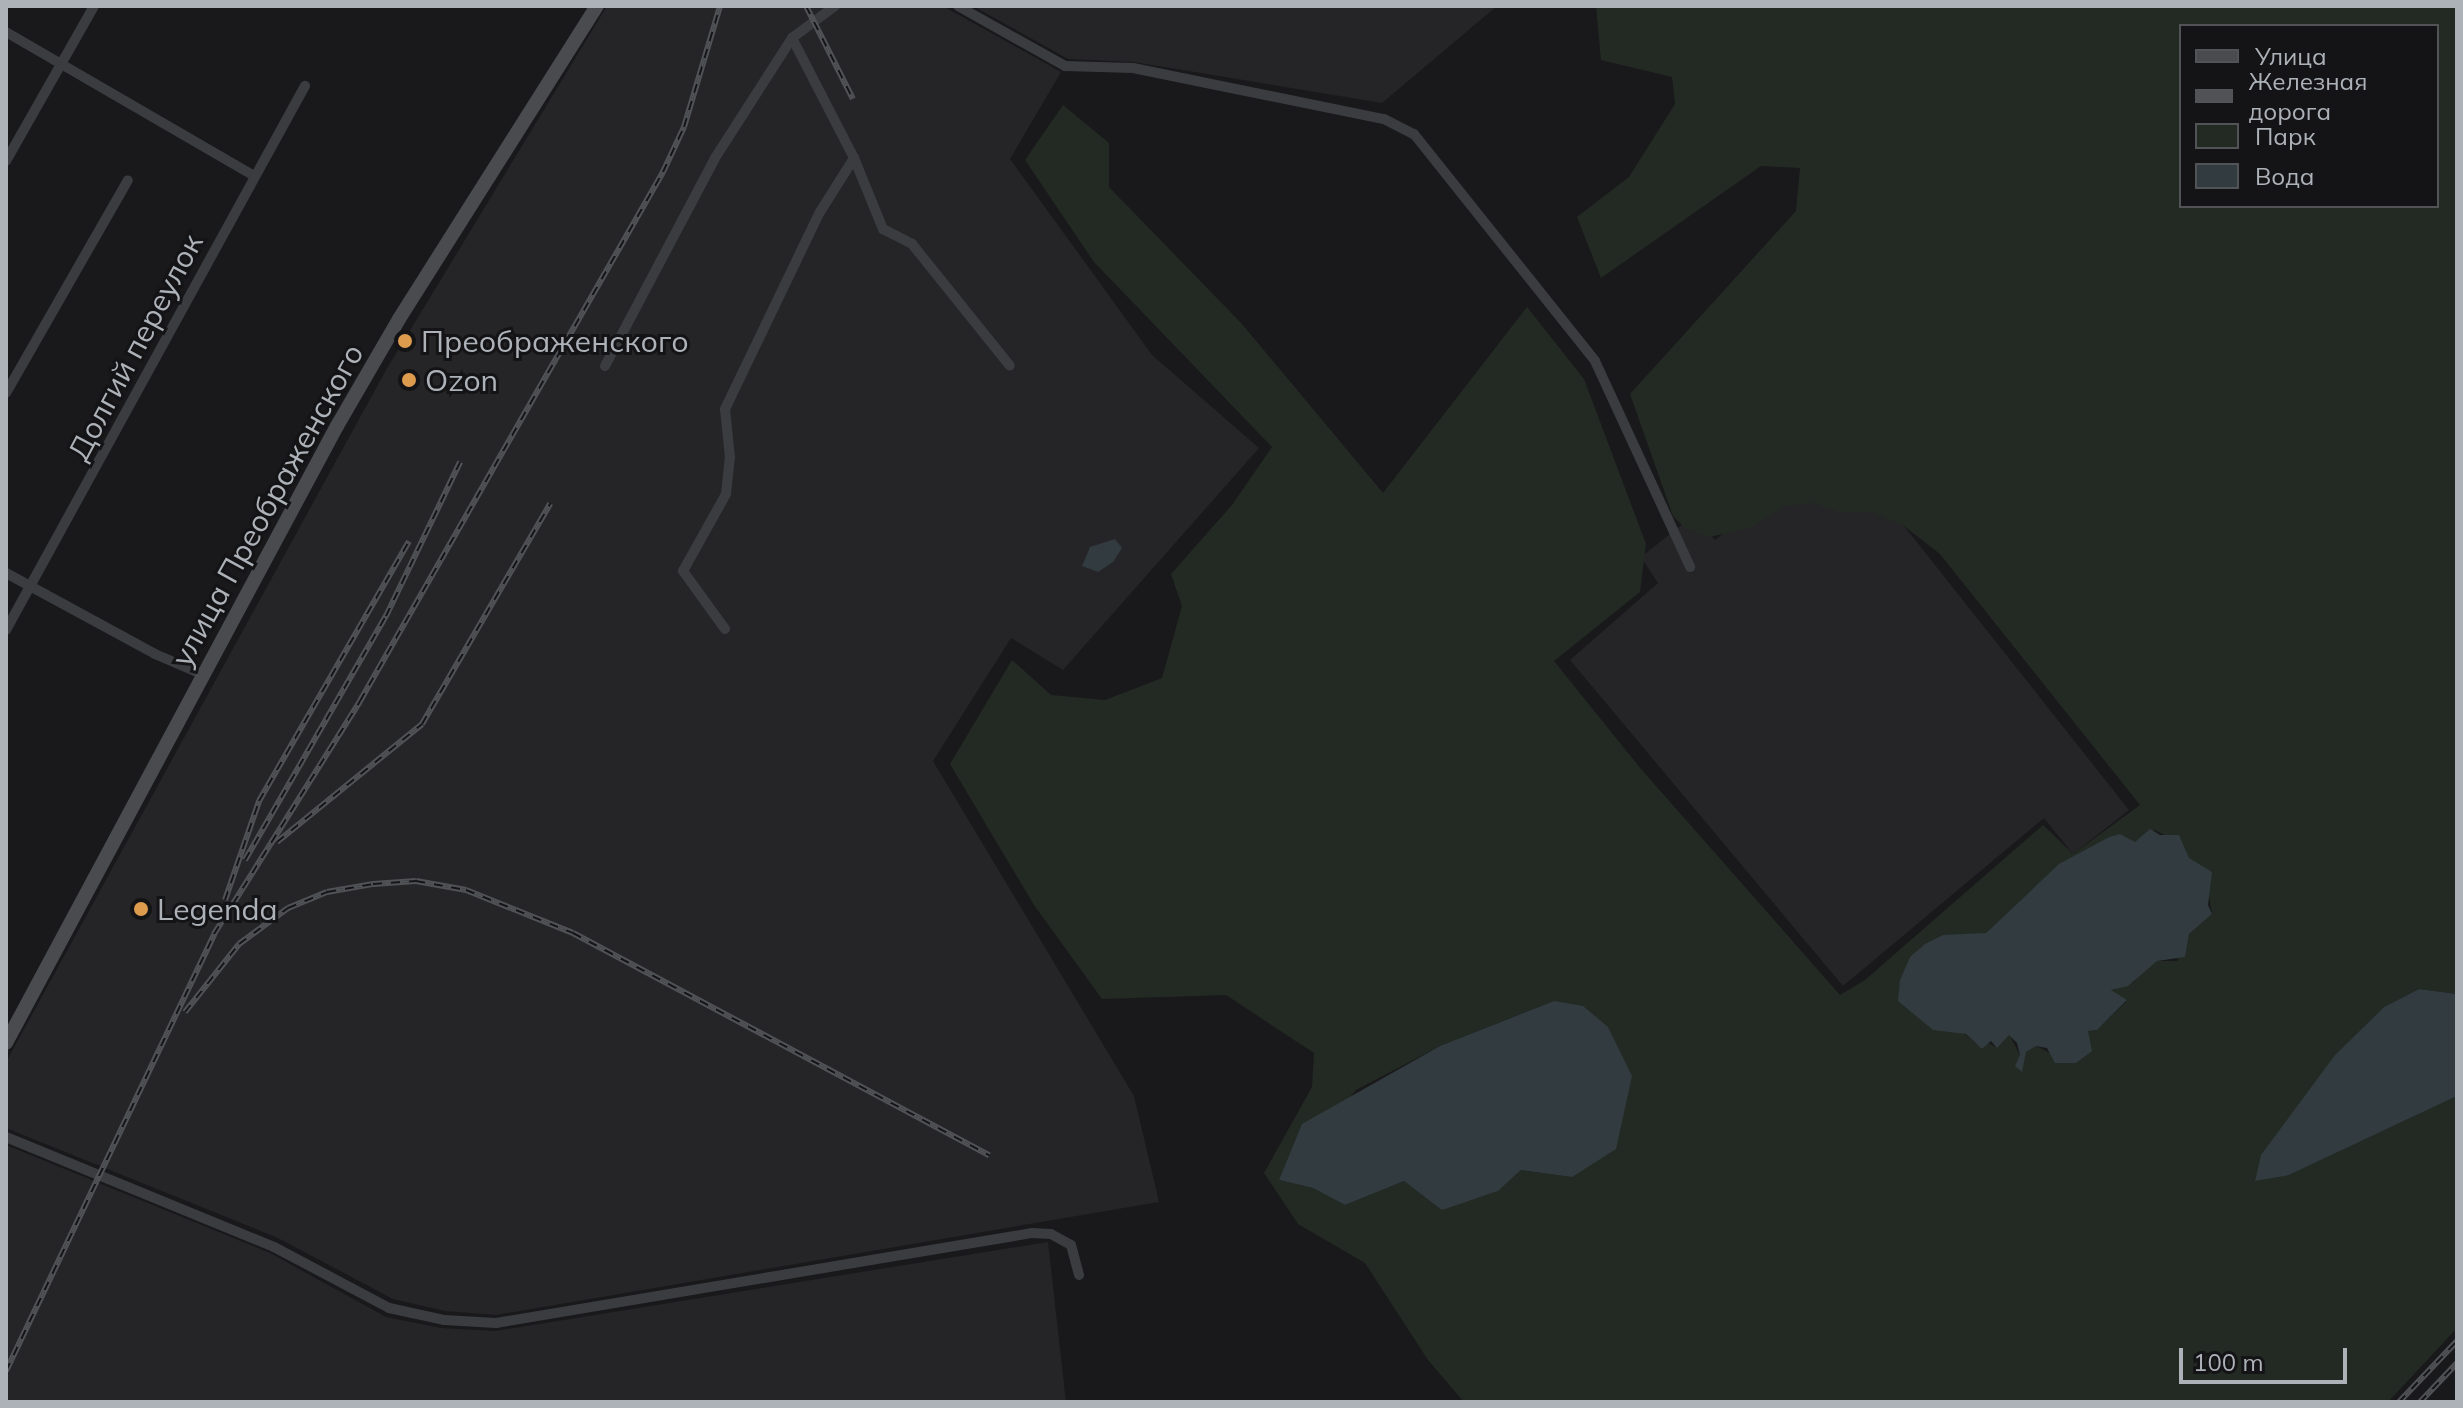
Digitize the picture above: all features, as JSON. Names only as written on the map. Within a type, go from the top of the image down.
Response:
[{"type":"street","points":[[6,161],[94,6]]},
{"type":"street","name":"улица Преображенского","points":[[6,1043],[399,319],[597,6]]},
{"type":"street","points":[[605,366],[715,158],[792,38],[835,6]]},
{"type":"street","points":[[958,6],[1065,66],[1133,68],[1384,119],[1414,134],[1595,361],[1653,495],[1690,567]]},
{"type":"street","points":[[6,32],[254,176]]},
{"type":"street","points":[[792,38],[854,158],[883,229],[912,244],[1010,366]]},
{"type":"street","name":"Долгий переулок","points":[[6,630],[305,86]]},
{"type":"street","points":[[725,629],[683,571],[726,494],[730,458],[725,409],[820,212],[854,158]]},
{"type":"street","points":[[6,393],[128,180]]},
{"type":"street","points":[[6,573],[155,654],[204,675]]},
{"type":"street","points":[[6,1137],[249,1235],[389,1308],[444,1320],[496,1323],[1032,1233],[1051,1234],[1071,1245],[1079,1275]]},
{"type":"shaded area","points":[[607,6],[943,6],[1061,72],[1010,159],[1152,355],[1259,448],[1063,670],[1011,638],[933,761],[1134,1096],[1159,1202],[496,1315],[445,1311],[393,1299],[278,1238],[6,1128],[6,1062],[386,370]]},
{"type":"shaded area","points":[[973,6],[1497,6],[1382,103],[1134,62],[1068,59]]},
{"type":"shaded area","points":[[1840,445],[2129,810],[2073,854],[2044,818],[1843,986],[1570,660],[1658,583],[1641,557],[1693,516],[1715,540]]},
{"type":"shaded area","points":[[6,1145],[270,1253],[386,1317],[441,1328],[495,1331],[1048,1242],[1066,1402],[6,1402]]},
{"type":"green space","points":[[1596,6],[2457,6],[2457,994],[2419,989],[2384,1007],[2335,1055],[2289,1175],[2457,1096],[2457,1328],[2388,1402],[1464,1402],[1428,1360],[1365,1263],[1298,1224],[1264,1173],[1312,1087],[1314,1053],[1226,995],[1102,999],[1034,905],[950,764],[1012,660],[1051,695],[1105,700],[1162,678],[1182,606],[1171,574],[1232,505],[1272,447],[1094,262],[1025,160],[1063,105],[1109,143],[1109,187],[1242,324],[1383,493],[1527,307],[1584,379],[1646,544],[1640,592],[1554,661],[1641,769],[1840,995],[1865,980],[2043,825],[2073,854],[2140,805],[1940,554],[1904,526],[1872,512],[1839,512],[1813,503],[1785,506],[1750,528],[1709,537],[1685,528],[1673,516],[1630,394],[1796,211],[1800,168],[1761,166],[1601,278],[1577,217],[1629,177],[1675,104],[1672,77],[1601,60]],"holes":[[[2155,830],[2182,844],[2189,859],[2205,871],[2212,914],[2189,934],[2177,961],[2157,961],[2140,971],[2134,982],[2110,991],[2127,1001],[2097,1030],[2087,1031],[2087,1041],[2052,1054],[2036,1046],[2020,1055],[2009,1034],[1996,1047],[1986,1042],[1983,1049],[1900,980],[1910,958],[1925,944],[1986,933],[2037,885],[2088,849],[2109,837],[2134,843]],[[1554,1001],[1572,1177],[1521,1170],[1498,1191],[1442,1209],[1404,1181],[1345,1205],[1313,1188],[1279,1180],[1356,1090],[1440,1046]]]},
{"type":"water","points":[[1115,539],[1122,548],[1113,562],[1098,572],[1082,566],[1090,547]]},
{"type":"water","points":[[2150,829],[2160,835],[2179,835],[2189,858],[2212,872],[2208,905],[2212,914],[2189,934],[2185,957],[2157,961],[2128,986],[2111,990],[2127,1000],[2097,1030],[2088,1031],[2092,1051],[2076,1063],[2055,1063],[2047,1048],[2036,1046],[2026,1052],[2022,1072],[2015,1066],[2020,1055],[2017,1043],[2009,1035],[1997,1048],[1991,1041],[1982,1049],[1966,1034],[1933,1030],[1898,1001],[1900,980],[1910,957],[1925,944],[1943,935],[1986,933],[2059,864],[2109,837],[2120,834],[2135,842]]},
{"type":"water","points":[[2419,989],[2457,994],[2457,1096],[2289,1175],[2255,1181],[2261,1155],[2335,1055],[2384,1007]]},
{"type":"water","points":[[1554,1001],[1583,1006],[1608,1027],[1632,1076],[1616,1149],[1572,1177],[1521,1170],[1498,1191],[1442,1210],[1404,1181],[1345,1205],[1313,1188],[1279,1180],[1302,1124],[1440,1046]]},
{"type":"railway","points":[[6,1371],[214,934],[360,701],[663,172],[684,127],[720,6]]},
{"type":"railway","points":[[806,6],[853,99]]},
{"type":"railway","points":[[245,860],[386,616],[460,462]]},
{"type":"railway","points":[[277,842],[422,724],[550,504]]},
{"type":"railway","points":[[225,900],[259,801],[409,541]]},
{"type":"railway","points":[[185,1012],[239,944],[288,908],[327,892],[416,881],[466,890],[573,933],[989,1155]]},
{"type":"railway","points":[[2399,1402],[2457,1341]]},
{"type":"railway","points":[[2420,1402],[2457,1363]]},
{"type":"place","name":"Преображенского","points":[[405,341]]},
{"type":"place","name":"Ozon","points":[[409,380]]},
{"type":"place","name":"Legenda","points":[[141,909]]}]
